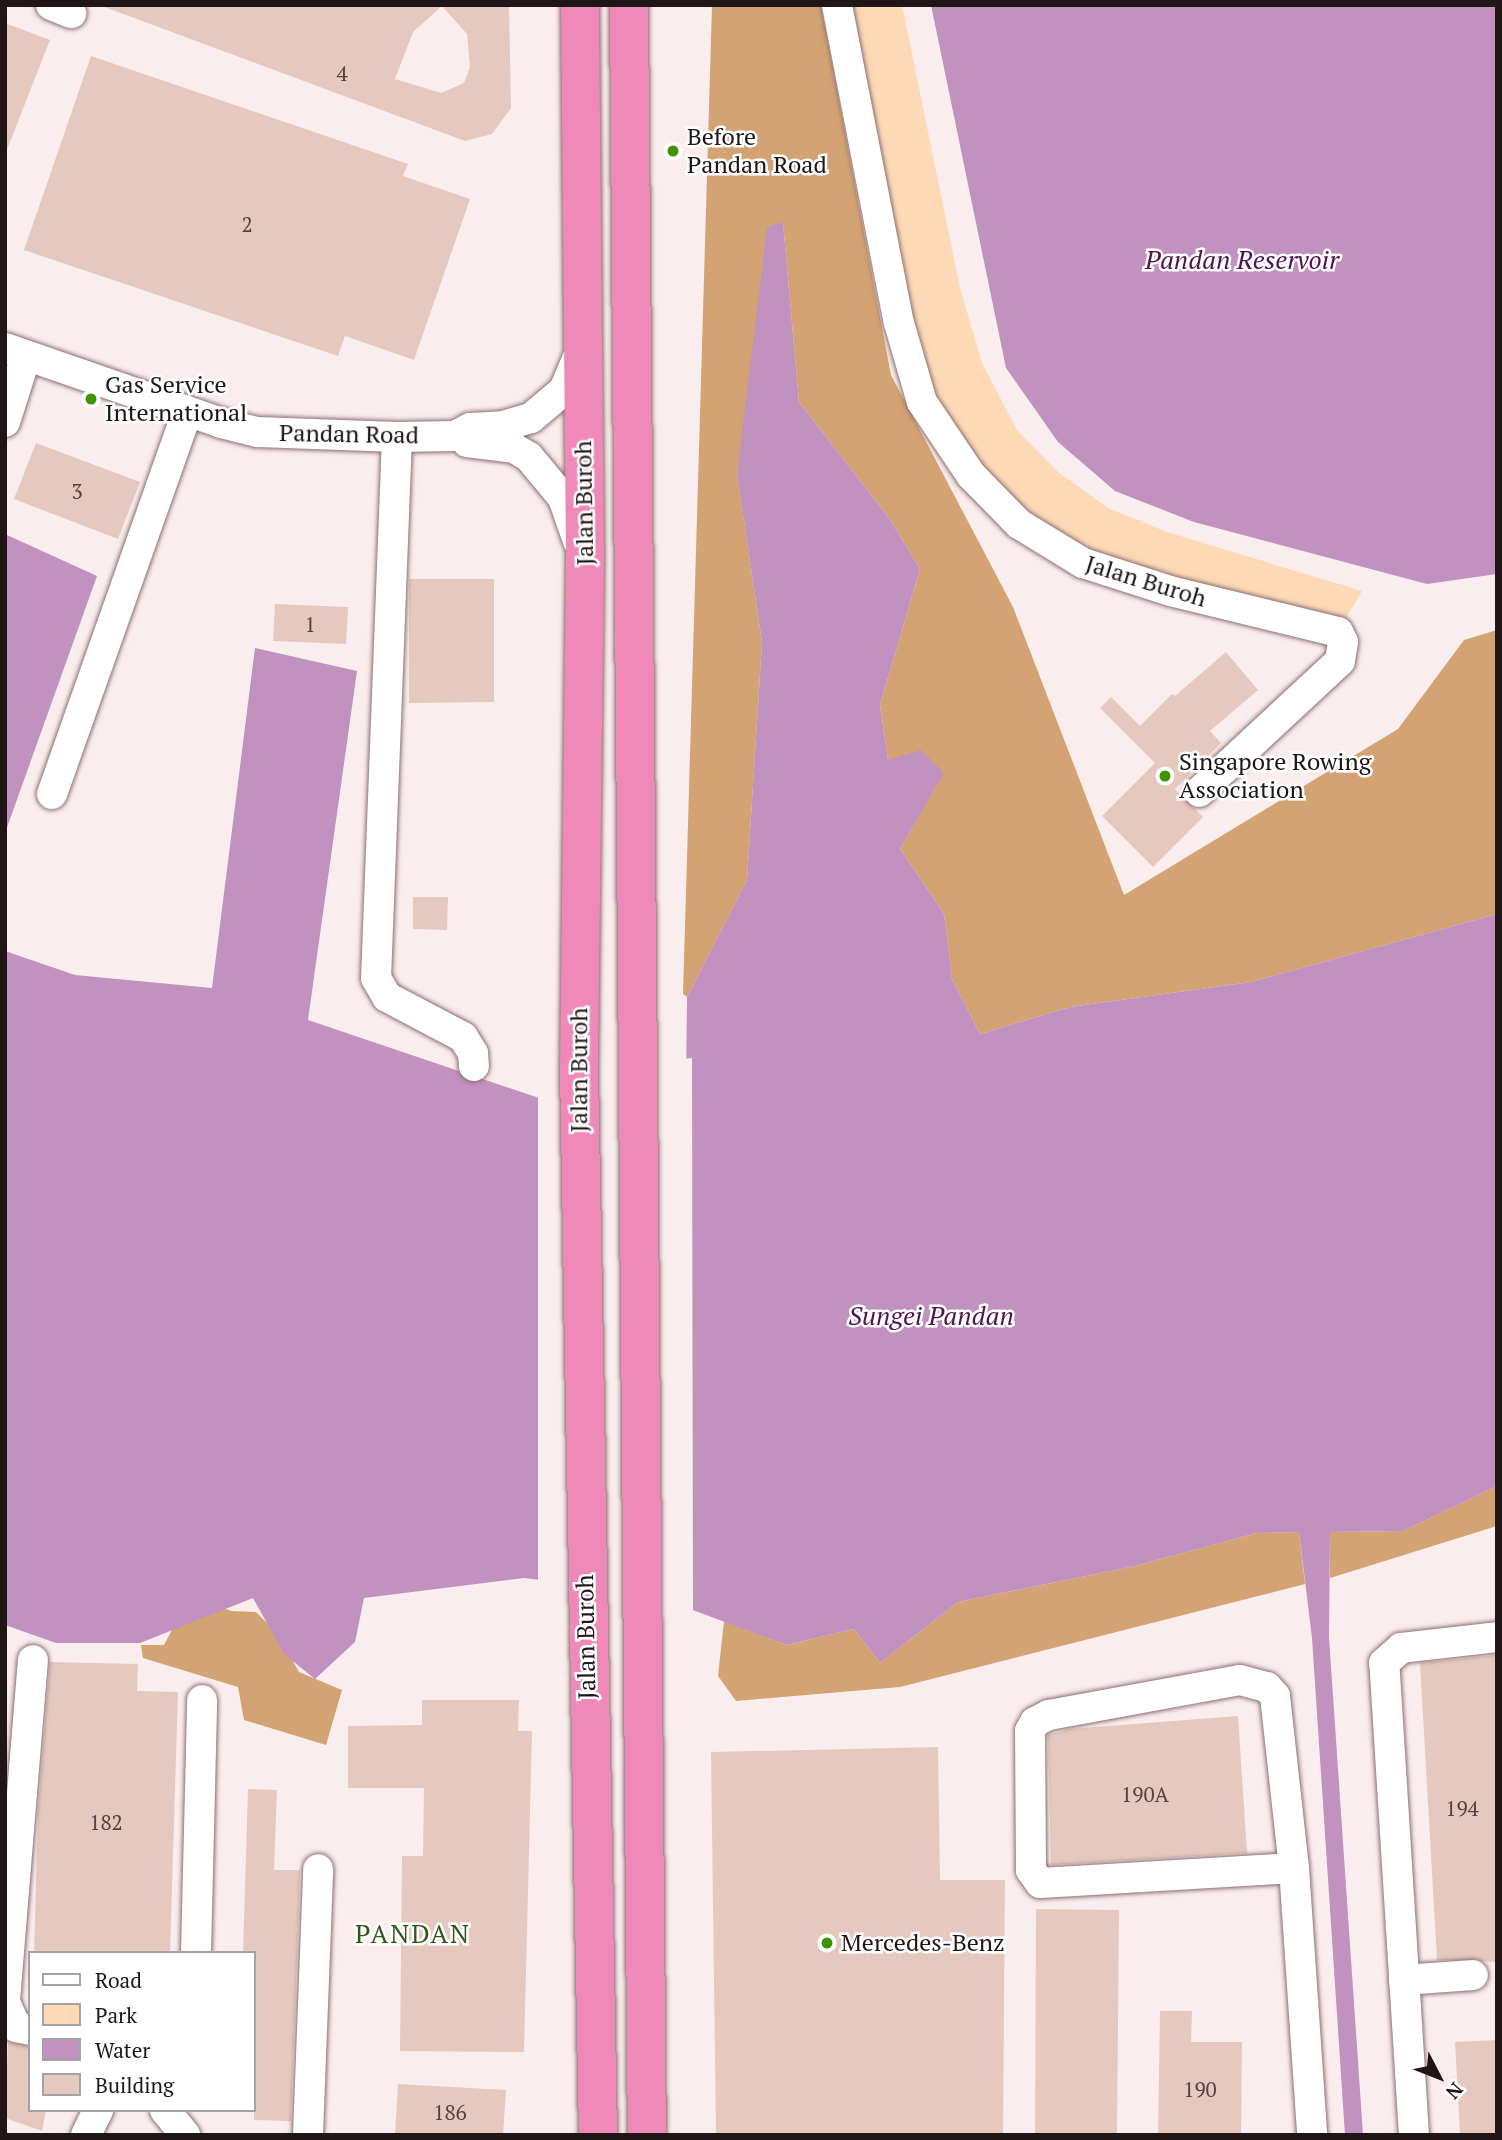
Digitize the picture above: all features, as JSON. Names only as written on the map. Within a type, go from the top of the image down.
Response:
[{"type":"highway","name":"Jalan Buroh","points":[[580,5],[585,561],[579,1069],[588,1764],[598,2134]]},
{"type":"highway","name":"Jalan Buroh","points":[[629,5],[647,2135]]},
{"type":"street","name":"Jalan Buroh","points":[[837,5],[899,323],[922,402],[971,475],[1020,524],[1083,563],[1170,591],[1338,632],[1343,642],[1340,661],[1199,792]]},
{"type":"street","name":"Pandan Road","points":[[16,352],[187,412],[258,432],[397,437],[455,436],[470,428],[517,423],[542,412],[568,383],[581,347]]},
{"type":"street","points":[[5,422],[16,352]]},
{"type":"street","points":[[52,794],[187,412]]},
{"type":"street","name":"Pandan Road","points":[[455,436],[471,444],[514,448],[529,457],[563,498],[585,561]]},
{"type":"street","points":[[397,437],[376,978],[387,997],[463,1037],[473,1053],[474,1066]]},
{"type":"street","points":[[1414,2135],[1384,1663],[1401,1648],[1497,1637]]},
{"type":"street","points":[[28,2030],[16,2027],[5,2001],[33,1660]]},
{"type":"street","points":[[1294,1868],[1040,1883],[1031,1870],[1030,1731],[1035,1721],[1049,1715],[1240,1679],[1267,1687],[1281,1715],[1294,1868],[1312,2135]]},
{"type":"street","points":[[196,1951],[202,1700]]},
{"type":"street","points":[[308,2135],[318,1869]]},
{"type":"street","points":[[1404,1980],[1473,1975]]},
{"type":"street","points":[[86,2135],[97,2112]]},
{"type":"street","points":[[167,2112],[185,2135]]},
{"type":"green space","points":[[837,5],[902,5],[960,288],[982,363],[1017,430],[1058,472],[1108,508],[1167,532],[1362,591],[1338,632],[1083,563],[938,431]]},
{"type":"shaded area","points":[[712,5],[821,5],[891,375],[1013,607],[1124,895],[1398,729],[1464,640],[1497,630],[1497,914],[1251,982],[1070,1007],[980,1034],[952,979],[944,914],[900,849],[943,773],[888,760],[880,705],[920,569],[889,518],[799,402],[783,222],[737,473],[762,642],[747,880],[687,997],[683,994]]},
{"type":"shaded area","points":[[1497,1486],[1497,1526],[1330,1578],[1330,1532],[1403,1531]]},
{"type":"shaded area","points":[[1299,1532],[1305,1584],[900,1687],[736,1701],[718,1676],[724,1621],[787,1645],[854,1629],[880,1663],[958,1602],[1135,1566],[1257,1533]]},
{"type":"shaded area","points":[[202,1601],[232,1611],[256,1612],[277,1633],[299,1672],[342,1690],[326,1745],[244,1720],[238,1687],[143,1658],[141,1645],[164,1645],[181,1613]]},
{"type":"water","name":"Pandan Reservoir","points":[[931,5],[1497,5],[1497,574],[1427,584],[1194,522],[1115,491],[1058,442],[1006,368]]},
{"type":"water","name":"Sungei Pandan","points":[[783,222],[799,402],[889,518],[920,569],[880,705],[888,760],[921,750],[944,773],[900,849],[944,914],[952,979],[980,1034],[1070,1007],[1251,982],[1497,914],[1497,1486],[1403,1531],[1330,1532],[1329,1637],[1363,2135],[1345,2135],[1312,1638],[1299,1532],[1257,1533],[1135,1566],[958,1602],[880,1663],[854,1629],[787,1645],[647,1593],[524,1578],[364,1598],[355,1642],[315,1679],[284,1654],[253,1598],[140,1643],[56,1643],[5,1625],[5,951],[75,975],[212,988],[255,648],[357,671],[308,1020],[643,1133],[686,1091],[687,997],[747,880],[762,642],[737,474],[767,227]]},
{"type":"water","points":[[7,535],[97,576],[5,833],[5,540]]},
{"type":"pier","points":[[692,1058],[693,1613],[646,1596],[538,1583],[538,1094],[642,1129],[683,1090],[683,1059]]},
{"type":"building","points":[[99,5],[509,5],[511,108],[492,134],[465,141]],"holes":[[[442,6],[467,34],[470,67],[464,83],[441,93],[395,79],[413,32]]]},
{"type":"building","points":[[5,23],[50,40],[6,152],[5,152]]},
{"type":"building","points":[[91,56],[408,164],[403,176],[470,199],[414,360],[345,336],[338,356],[24,250]]},
{"type":"building","points":[[36,443],[140,482],[118,539],[14,499]]},
{"type":"building","points":[[409,579],[494,579],[494,702],[409,703]]},
{"type":"building","points":[[275,604],[348,607],[346,644],[273,641]]},
{"type":"building","name":"Singapore Rowing Association","points":[[1226,652],[1258,690],[1210,731],[1221,743],[1175,789],[1203,817],[1153,867],[1102,816],[1155,763],[1100,708],[1111,697],[1140,726],[1172,694],[1175,696]]},
{"type":"building","points":[[413,897],[448,897],[447,930],[413,929]]},
{"type":"building","points":[[1497,1655],[1497,1962],[1437,1960],[1420,1663]]},
{"type":"building","points":[[50,1662],[138,1664],[137,1691],[178,1692],[170,1951],[34,1951],[38,1812]]},
{"type":"building","points":[[422,1700],[519,1700],[518,1731],[532,1731],[524,2052],[400,2051],[402,1856],[423,1856],[424,1788],[348,1788],[348,1726],[422,1725]]},
{"type":"building","points":[[1238,1716],[1247,1853],[1051,1865],[1048,1735],[1069,1729]]},
{"type":"building","name":"Mercedes-Benz","points":[[938,1747],[940,1880],[1005,1880],[1003,2135],[716,2135],[711,1752]]},
{"type":"building","points":[[248,1789],[277,1790],[274,1870],[300,1870],[291,2121],[254,2120],[256,1951],[243,1951]]},
{"type":"building","points":[[1036,1909],[1119,1910],[1117,2135],[1035,2135]]},
{"type":"building","points":[[1160,2011],[1192,2011],[1191,2042],[1242,2042],[1241,2135],[1158,2135]]},
{"type":"building","points":[[1497,2040],[1497,2135],[1460,2135],[1455,2042]]},
{"type":"building","points":[[8,2042],[28,2047],[28,2112],[46,2112],[42,2131],[5,2118]]},
{"type":"building","points":[[398,2084],[506,2090],[503,2135],[395,2135]]},
{"type":"place","name":"Before Pandan Road","points":[[673,151]]},
{"type":"place","name":"Gas Service International","points":[[91,399]]},
{"type":"place","name":"Singapore Rowing Association","points":[[1165,776]]},
{"type":"place","name":"Mercedes-Benz","points":[[827,1943]]},
{"type":"district","name":"PANDAN","points":[[413,1934]]}]
